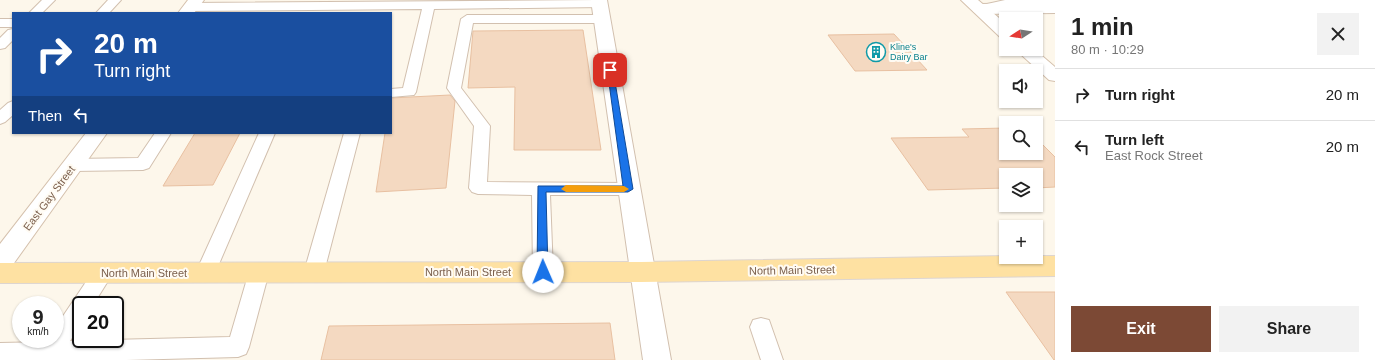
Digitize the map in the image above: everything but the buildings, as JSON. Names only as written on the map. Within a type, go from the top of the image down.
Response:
[{"type":"main road","name":"North Main Street","points":[[0,272],[641,272],[1055,266]]},
{"type":"street","points":[[974,5],[1055,8]]},
{"type":"street","points":[[974,5],[999,27]]},
{"type":"street","points":[[600,8],[656,360]]},
{"type":"street","points":[[1032,56],[1055,76]]},
{"type":"street","name":"East Gay Street","points":[[0,263],[96,134]]},
{"type":"lane","points":[[36,12],[49,0]]},
{"type":"lane","points":[[103,12],[115,0]]},
{"type":"lane","points":[[974,5],[1055,1]]},
{"type":"lane","points":[[191,7],[234,3],[363,6],[429,5],[461,2],[568,2],[600,8]]},
{"type":"lane","points":[[392,93],[409,92],[429,5]]},
{"type":"lane","points":[[600,8],[467,19],[454,88],[482,126],[478,188],[628,189]]},
{"type":"lane","points":[[0,23],[12,23]]},
{"type":"lane","points":[[0,45],[12,34]]},
{"type":"lane","points":[[0,119],[12,107]]},
{"type":"lane","points":[[73,165],[143,164],[162,134]]},
{"type":"lane","points":[[206,272],[267,134]]},
{"type":"lane","points":[[314,272],[352,134]]},
{"type":"lane","points":[[541,188],[543,272]]},
{"type":"lane","points":[[87,296],[103,272]]},
{"type":"lane","points":[[0,353],[50,356],[241,354],[259,272]]},
{"type":"lane","points":[[50,356],[72,321]]},
{"type":"lane","points":[[761,326],[772,360]]},
{"type":"slow traffic","points":[[566,189],[624,189]]},
{"type":"place","name":"Kline's Dairy Bar","points":[[876,52]]},
{"type":"route","points":[[543,272],[541,188],[628,189],[610,70]]}]
